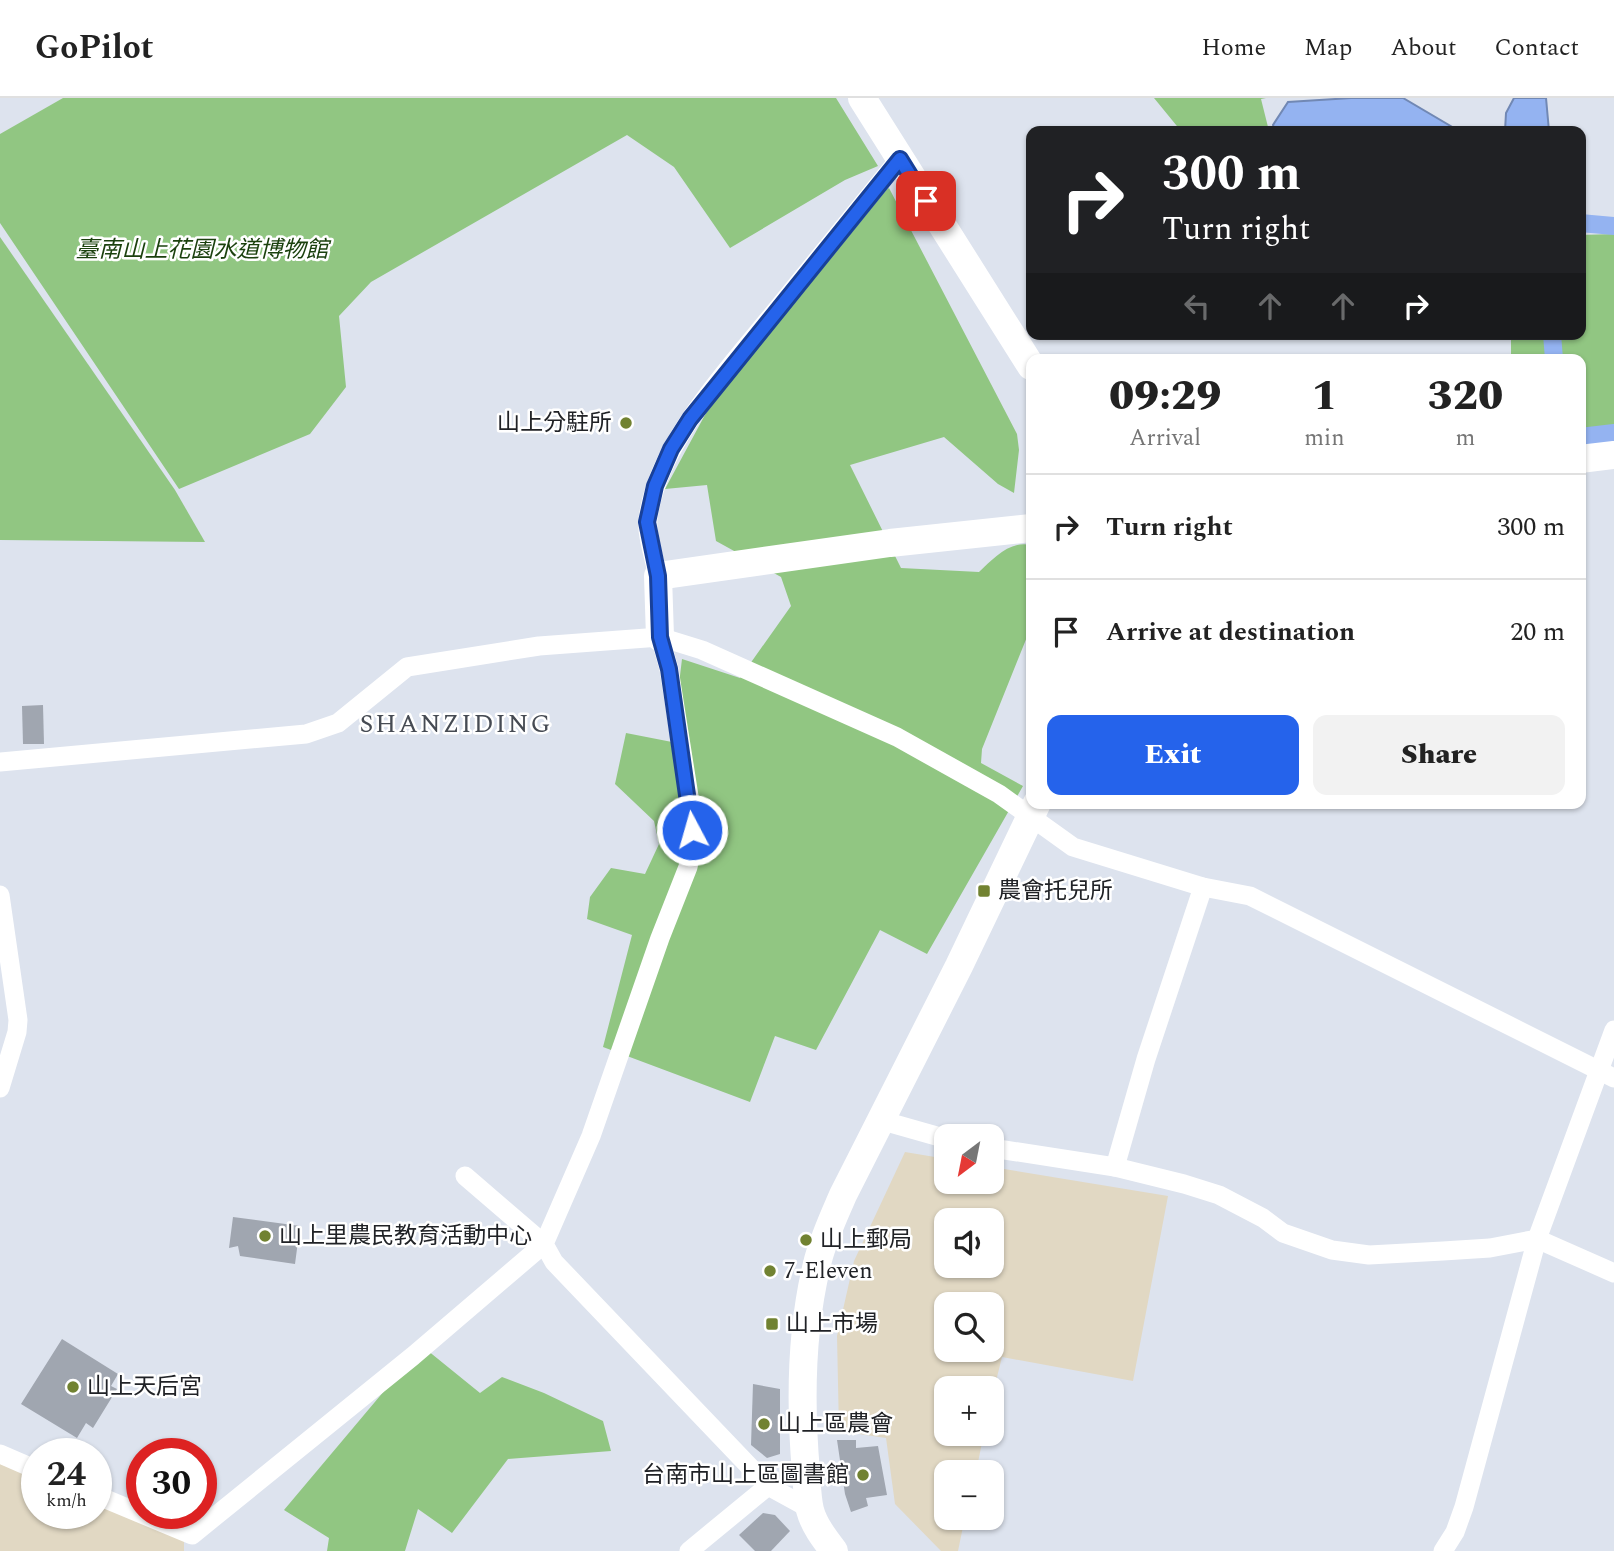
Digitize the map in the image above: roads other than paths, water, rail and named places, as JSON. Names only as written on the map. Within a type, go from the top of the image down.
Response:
[{"type":"main road","points":[[862,98],[1026,358]]},
{"type":"main road","points":[[1586,458],[1614,455]]},
{"type":"main road","points":[[660,637],[658,576],[890,543],[1026,529]]},
{"type":"main road","points":[[834,1551],[818,1529],[810,1509],[804,1444],[804,1368],[809,1302],[827,1231],[1034,809]]},
{"type":"street","points":[[658,576],[647,522],[655,486],[671,449],[690,419],[743,351],[900,159]]},
{"type":"street","points":[[0,762],[306,734],[338,723],[407,667],[540,646],[660,637],[702,650],[897,737],[999,794],[1026,806]]},
{"type":"street","points":[[112,1502],[192,1535],[413,1356],[544,1244],[591,1136],[660,938],[688,867],[693,844],[692,815],[669,669],[660,637]]},
{"type":"street","points":[[1034,809],[1073,848],[1203,887],[1250,896],[1607,1074]]},
{"type":"street","points":[[1115,1167],[1146,1059],[1203,887]]},
{"type":"street","points":[[0,895],[18,1020],[17,1032],[0,1088]]},
{"type":"street","points":[[1443,1551],[1455,1532],[1464,1507],[1537,1239],[1607,1074],[1614,1030]]},
{"type":"street","points":[[880,1120],[934,1135]]},
{"type":"street","points":[[1004,1150],[1115,1167],[1219,1195],[1263,1218],[1283,1233],[1332,1250],[1368,1255],[1430,1252],[1490,1248],[1537,1239],[1614,1273]]},
{"type":"street","points":[[465,1176],[544,1244],[554,1262],[768,1486],[810,1509]]},
{"type":"street","points":[[0,1454],[21,1463]]},
{"type":"street","points":[[689,1551],[768,1486]]},
{"type":"water","points":[[1403,98],[1451,126],[1273,126],[1288,102]]},
{"type":"water","points":[[1514,98],[1546,98],[1549,126],[1505,126],[1506,113]]},
{"type":"waterway","points":[[1586,224],[1614,226]]},
{"type":"waterway","points":[[1552,340],[1554,354]]},
{"type":"waterway","points":[[1586,436],[1614,433]]},
{"type":"place","name":"山上分駐所","points":[[626,423]]},
{"type":"place","name":"農會托兒所","points":[[984,891]]},
{"type":"place","name":"山上里農民教育活動中心","points":[[265,1236]]},
{"type":"place","name":"山上郵局","points":[[806,1240]]},
{"type":"place","name":"7-Eleven","points":[[770,1271]]},
{"type":"place","name":"山上市場","points":[[772,1324]]},
{"type":"place","name":"山上天后宮","points":[[73,1387]]},
{"type":"place","name":"山上區農會","points":[[764,1424]]},
{"type":"place","name":"台南市山上區圖書館","points":[[863,1475]]},
{"type":"district","name":"SHANZIDING","points":[[456,724]]},
{"type":"park label","name":"臺南山上花園水道博物館","points":[[202,250]]}]
